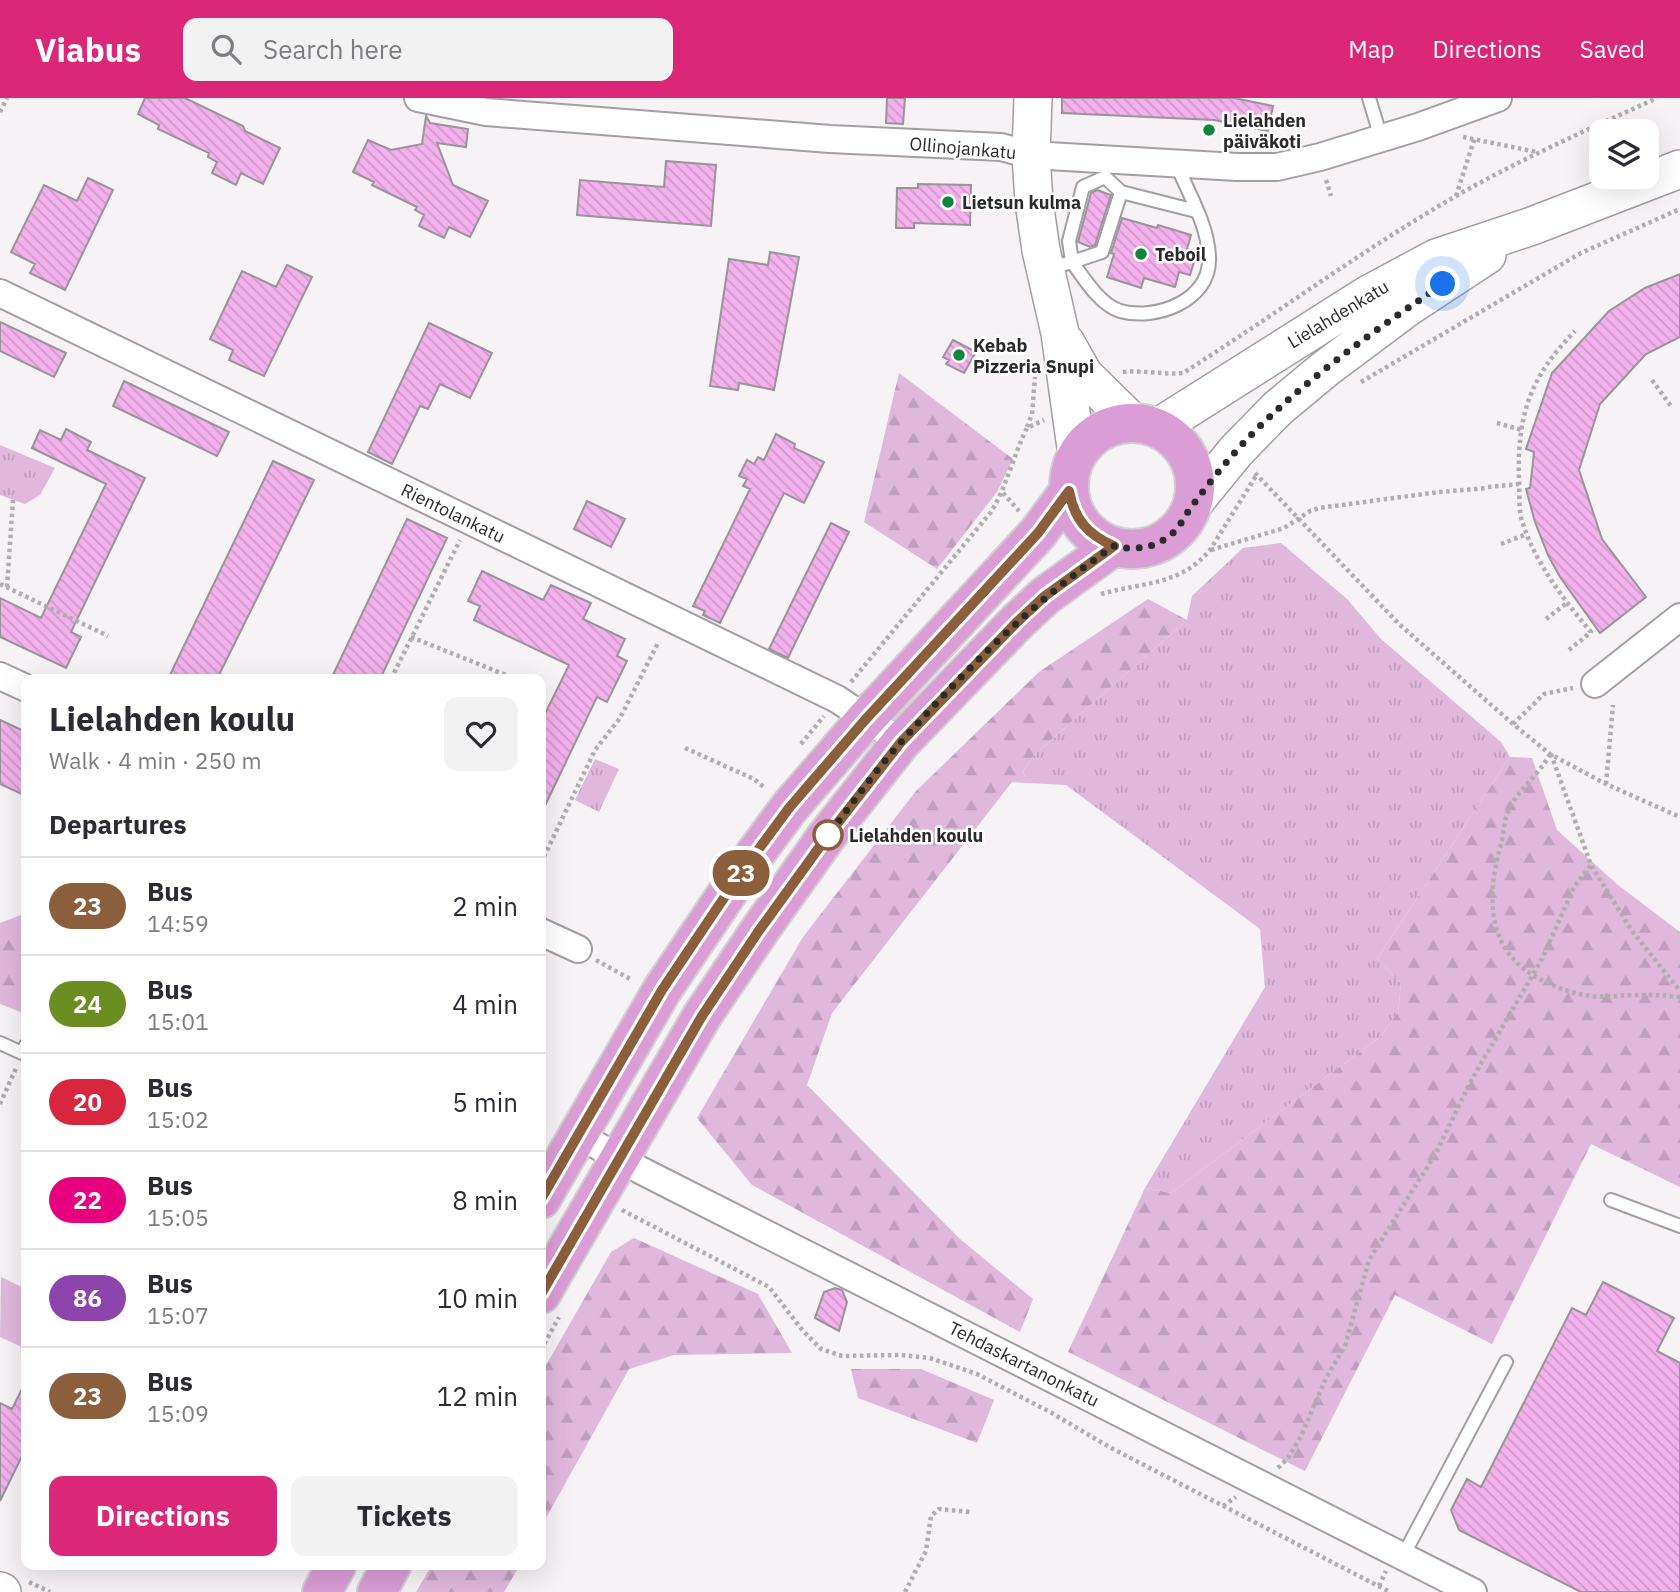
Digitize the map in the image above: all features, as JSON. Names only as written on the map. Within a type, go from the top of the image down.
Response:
[{"type":"main road","points":[[1033,98],[1031,155],[1034,202],[1059,266],[1060,333],[1073,473],[1071,502],[1082,524],[1099,539],[1114,546],[1143,548],[1164,540],[1181,525],[1192,505],[1195,479],[1187,454],[1169,434],[1145,425],[1084,376],[1060,333]]},
{"type":"main road","name":"Lielahdenkatu","points":[[1145,425],[1200,403],[1369,294],[1436,258],[1532,226],[1680,169]]},
{"type":"main road","name":"Lielahdenkatu","points":[[1192,505],[1236,451],[1278,408],[1408,307],[1532,226]]},
{"type":"main road","points":[[546,1190],[662,990],[736,880],[789,808],[865,720],[1038,533],[1073,473],[1083,445],[1110,426],[1145,425]]},
{"type":"main road","points":[[551,1305],[629,1164],[702,1016],[826,838],[901,742],[1017,622],[1045,596],[1114,546]]},
{"type":"main road","points":[[322,1592],[334,1570]]},
{"type":"main road","points":[[377,1592],[389,1570]]},
{"type":"street","name":"Ollinojankatu","points":[[418,98],[486,113],[827,139],[1001,147],[1106,168],[1176,163],[1277,167],[1418,127],[1493,100]]},
{"type":"street","name":"Rientolankatu","points":[[0,293],[837,699],[901,742]]},
{"type":"street","points":[[1595,684],[1680,617]]},
{"type":"street","points":[[0,676],[21,686]]},
{"type":"street","points":[[546,934],[578,949]]},
{"type":"street","name":"Tehdaskartanonkatu","points":[[577,1134],[629,1164],[1473,1592]]},
{"type":"lane","points":[[1369,98],[1381,138]]},
{"type":"lane","points":[[1059,266],[1119,310],[1150,313],[1172,309],[1201,289],[1210,261],[1205,231],[1176,163]]},
{"type":"lane","points":[[1059,266],[1069,241],[1083,187],[1106,168],[1121,192],[1196,211]]},
{"type":"lane","points":[[1059,266],[1102,252],[1121,192]]},
{"type":"lane","points":[[0,1043],[21,1048]]},
{"type":"lane","points":[[1611,1199],[1680,1226]]},
{"type":"lane","points":[[1403,1556],[1506,1362]]},
{"type":"path","points":[[0,112],[7,98]]},
{"type":"path","points":[[1455,197],[1474,139],[1493,100]]},
{"type":"path","points":[[1418,127],[1538,152]]},
{"type":"path","points":[[1355,386],[1581,253],[1680,209]]},
{"type":"path","points":[[1569,650],[1591,632],[1567,604],[1521,520],[1518,449],[1525,409],[1535,383],[1553,354],[1575,331]]},
{"type":"path","points":[[1652,380],[1671,406]]},
{"type":"path","points":[[1497,423],[1522,430]]},
{"type":"path","points":[[1093,596],[1174,578],[1201,561],[1264,466]]},
{"type":"path","points":[[1256,475],[1399,624],[1550,754],[1606,784],[1680,817]]},
{"type":"path","points":[[1210,550],[1284,528],[1299,517],[1319,508],[1519,484]]},
{"type":"path","points":[[7,587],[13,500]]},
{"type":"path","points":[[393,674],[469,521]]},
{"type":"path","points":[[1502,544],[1527,534]]},
{"type":"path","points":[[0,584],[108,636]]},
{"type":"path","points":[[1546,619],[1567,604]]},
{"type":"path","points":[[411,637],[504,674]]},
{"type":"path","points":[[546,853],[595,750],[620,718],[658,643]]},
{"type":"path","points":[[1513,724],[1544,694]]},
{"type":"path","points":[[1606,784],[1613,705]]},
{"type":"path","points":[[685,748],[754,779],[765,788]]},
{"type":"path","points":[[1550,754],[1591,865],[1632,931],[1680,991]]},
{"type":"path","points":[[1550,754],[1542,771],[1516,798],[1507,815],[1494,867],[1494,922],[1499,940],[1515,962],[1532,975],[1560,988],[1584,995],[1680,997]]},
{"type":"path","points":[[1223,1506],[1283,1463],[1301,1436],[1326,1378],[1345,1346],[1369,1260],[1436,1153],[1472,1079],[1532,975],[1574,887],[1591,865]]},
{"type":"path","points":[[578,949],[632,980]]},
{"type":"path","points":[[0,1104],[21,1056]]},
{"type":"path","points":[[614,1221],[621,1209],[629,1164]]},
{"type":"path","points":[[621,1209],[769,1287],[803,1332],[821,1349],[842,1356],[901,1355],[930,1358],[977,1374],[1390,1592]]},
{"type":"path","points":[[546,1328],[551,1305]]},
{"type":"path","points":[[905,1592],[926,1551],[930,1516],[939,1509],[970,1512]]},
{"type":"green space","points":[[899,373],[1013,459],[997,492],[937,569],[864,522]]},
{"type":"green space","points":[[0,445],[55,468],[40,495],[25,504],[0,495]]},
{"type":"green space","points":[[1281,543],[1347,599],[1381,639],[1501,742],[1510,757],[1377,959],[1401,983],[1398,1012],[1380,1037],[1171,1193],[1145,1188],[1265,987],[1260,929],[1066,785],[1027,783],[1023,771],[1034,755],[1187,620],[1192,596],[1243,548]]},
{"type":"green space","points":[[1148,599],[1187,620],[1034,755],[1023,771],[1027,783],[1012,782],[832,1013],[807,1085],[960,1239],[1033,1299],[1020,1332],[752,1185],[697,1118],[803,937],[916,791],[1039,672]]},
{"type":"green space","points":[[1510,757],[1532,758],[1557,830],[1618,885],[1680,932],[1680,1187],[1591,1144],[1492,1344],[1395,1295],[1305,1471],[1068,1352],[1145,1188],[1171,1193],[1380,1037],[1398,1012],[1401,983],[1377,959]]},
{"type":"green space","points":[[595,759],[619,769],[599,812],[575,800]]},
{"type":"green space","points":[[21,915],[21,1012],[0,1004],[0,923]]},
{"type":"green space","points":[[634,1238],[758,1294],[792,1353],[674,1355],[629,1369],[546,1518],[546,1365],[611,1252]]},
{"type":"green space","points":[[1,1277],[21,1287],[21,1347],[0,1337]]},
{"type":"green space","points":[[851,1369],[921,1369],[994,1400],[977,1443],[858,1398]]},
{"type":"green space","points":[[429,1570],[517,1570],[504,1592],[416,1592]]},
{"type":"building","points":[[145,98],[185,98],[243,126],[245,131],[280,148],[263,184],[241,173],[236,185],[212,173],[217,162],[208,157],[209,153],[158,129],[159,125],[138,114]]},
{"type":"building","points":[[887,98],[905,98],[903,124],[886,123]]},
{"type":"building","points":[[1062,98],[1234,98],[1273,106],[1268,131],[1214,120],[1062,113]]},
{"type":"building","points":[[426,116],[430,123],[468,129],[466,147],[437,143],[453,185],[488,201],[470,237],[449,227],[444,238],[419,226],[424,215],[415,210],[417,207],[372,185],[374,182],[353,172],[368,140],[391,150],[422,144]]},
{"type":"building","points":[[666,161],[716,165],[711,226],[577,215],[580,180],[664,187]]},
{"type":"building","points":[[88,178],[113,190],[65,290],[30,273],[35,264],[11,252],[44,185],[77,201]]},
{"type":"building","points":[[918,184],[971,185],[970,225],[914,223],[914,228],[896,228],[897,188],[918,188]]},
{"type":"building","points":[[1097,190],[1111,195],[1095,245],[1090,247],[1078,242],[1091,193]]},
{"type":"building","points":[[1122,218],[1191,235],[1187,249],[1197,252],[1190,275],[1179,272],[1175,287],[1144,278],[1141,288],[1107,277]]},
{"type":"building","points":[[770,252],[799,257],[774,390],[739,383],[738,390],[710,386],[729,259],[768,265]]},
{"type":"building","points":[[287,265],[312,277],[264,376],[229,360],[233,350],[210,339],[242,271],[276,287]]},
{"type":"building","points":[[1680,274],[1680,337],[1646,354],[1600,404],[1579,470],[1602,539],[1646,597],[1600,633],[1560,577],[1548,555],[1526,489],[1530,488],[1534,452],[1526,449],[1552,373],[1609,311],[1645,288]]},
{"type":"building","points":[[0,322],[66,353],[54,377],[0,351]]},
{"type":"building","points":[[429,323],[492,353],[470,398],[440,384],[428,409],[420,406],[392,464],[368,452]]},
{"type":"building","name":"Kebab Pizzeria Snupi","points":[[953,340],[976,352],[964,373],[946,364],[949,360],[943,357]]},
{"type":"building","points":[[124,381],[229,432],[217,456],[113,406]]},
{"type":"building","points":[[66,429],[91,442],[87,450],[145,478],[71,632],[81,637],[66,668],[0,637],[0,598],[41,618],[106,484],[32,448],[40,430],[61,440]]},
{"type":"building","points":[[776,434],[795,444],[794,448],[824,462],[804,503],[784,493],[720,623],[703,615],[705,611],[693,606],[750,489],[743,486],[747,479],[739,476],[747,460],[754,464],[758,457],[764,460]]},
{"type":"building","points":[[273,461],[314,480],[219,674],[170,674]]},
{"type":"building","points":[[587,501],[625,519],[611,547],[574,529]]},
{"type":"building","points":[[407,519],[447,538],[382,674],[333,674]]},
{"type":"building","points":[[831,523],[849,532],[788,658],[769,649]]},
{"type":"building","points":[[482,571],[543,600],[551,585],[591,603],[583,619],[625,639],[617,656],[627,661],[607,702],[597,697],[546,804],[546,712],[569,665],[474,620],[480,606],[468,601]]},
{"type":"building","points":[[0,720],[21,730],[21,794],[0,784]]},
{"type":"building","points":[[1603,1282],[1674,1318],[1657,1351],[1680,1363],[1680,1592],[1581,1592],[1459,1530],[1451,1510],[1467,1479],[1481,1487],[1572,1308],[1586,1315]]},
{"type":"building","points":[[835,1288],[842,1290],[847,1302],[839,1331],[815,1318],[824,1292]]},
{"type":"building","points":[[21,1391],[21,1458],[0,1501],[0,1403],[12,1409]]},
{"type":"bus line","name":"23","points":[[546,1190],[662,990],[736,880],[789,808],[865,720],[1038,533],[1069,491],[1075,513],[1082,524],[1099,539],[1114,546],[1045,596],[1017,622],[901,742],[826,838],[702,1016],[546,1285]]},
{"type":"place","name":"Lielahden päiväkoti","points":[[1209,130]]},
{"type":"place","name":"Lietsun kulma","points":[[948,202]]},
{"type":"place","name":"Teboil","points":[[1141,254]]},
{"type":"place","name":"Kebab Pizzeria Snupi","points":[[959,355]]},
{"type":"place","name":"Lielahden koulu","points":[[828,835]]},
{"type":"route","points":[[828,835],[826,838],[901,742],[1045,596],[1114,546],[1143,548],[1164,540],[1173,533],[1236,451],[1278,408],[1325,369],[1443,284]]}]
